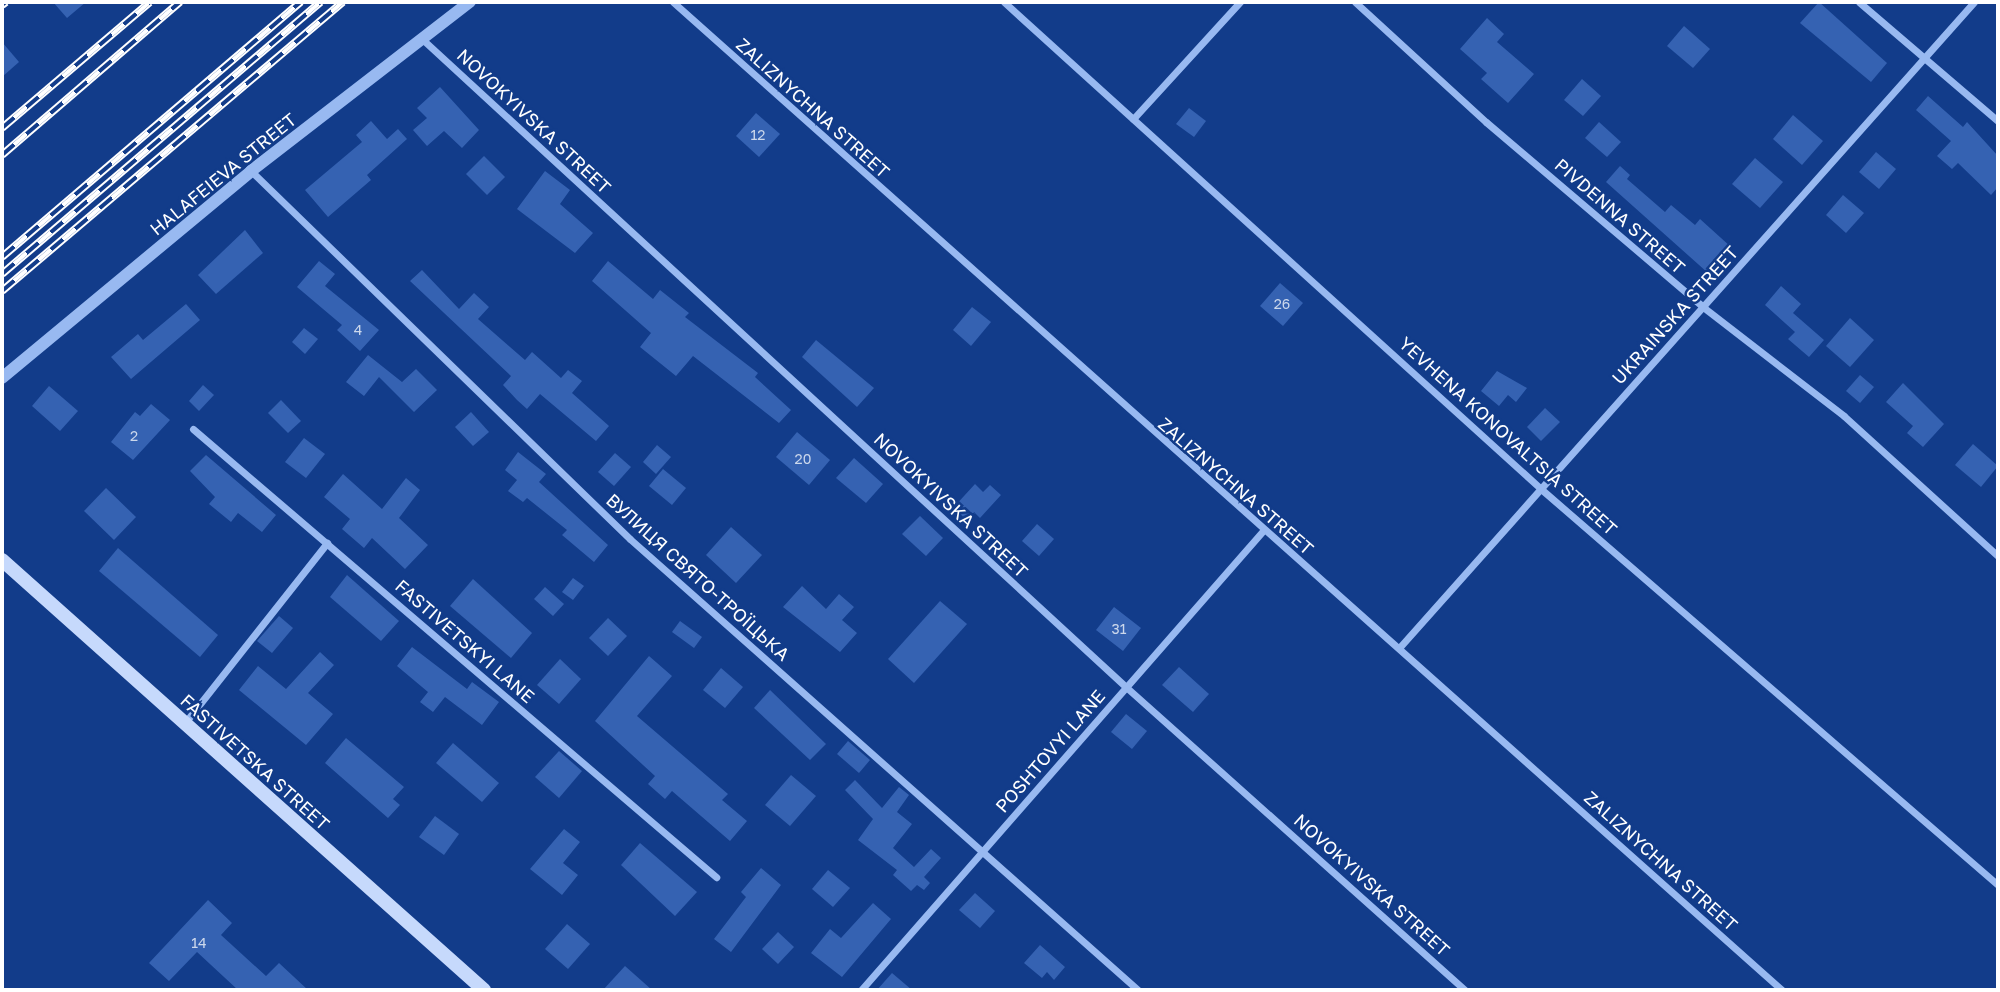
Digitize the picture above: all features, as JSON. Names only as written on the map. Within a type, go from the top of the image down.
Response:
[{"type":"main road","name":"FASTIVETSKA STREET","points":[[2,560],[484,990]]},
{"type":"street","name":"HALAFEIEVA STREET","points":[[2,378],[251,171],[421,37],[470,2]]},
{"type":"street","name":"ZALIZNYCHNA STREET","points":[[673,2],[1262,532],[1399,648],[1782,990]]},
{"type":"street","name":"YEVHENA KONOVALTSIA STREET","points":[[1004,2],[1541,489],[1998,885]]},
{"type":"street","points":[[1133,119],[1241,2]]},
{"type":"street","name":"PIVDENNA STREET","points":[[1355,2],[1486,122],[1703,307],[1844,416],[1998,556]]},
{"type":"street","points":[[1859,2],[1998,121]]},
{"type":"street","name":"UKRAINSKA STREET","points":[[1399,648],[1974,2]]},
{"type":"street","name":"NOVOKYIVSKA STREET","points":[[421,37],[1126,687],[1465,990]]},
{"type":"street","name":"ВУЛИЦЯ СВЯТО-ТРОЇЦЬКА","points":[[251,171],[630,539],[985,851],[1138,990]]},
{"type":"street","name":"FASTIVETSKYI LANE","points":[[193,429],[716,877]]},
{"type":"street","name":"POSHTOVYI LANE","points":[[861,990],[1262,532]]},
{"type":"street","points":[[183,724],[327,543]]},
{"type":"building","points":[[53,2],[86,2],[67,18]]},
{"type":"building","points":[[1819,2],[1887,63],[1871,82],[1800,23]]},
{"type":"building","points":[[1487,18],[1504,34],[1497,42],[1534,74],[1508,103],[1481,79],[1487,73],[1460,49]]},
{"type":"building","points":[[1684,26],[1710,49],[1693,68],[1667,46]]},
{"type":"building","points":[[2,42],[19,62],[2,77]]},
{"type":"building","points":[[1582,79],[1601,96],[1583,116],[1564,100]]},
{"type":"building","points":[[440,87],[479,130],[462,148],[444,131],[427,146],[413,130],[427,118],[417,108]]},
{"type":"building","points":[[1928,96],[1963,127],[1967,122],[1998,156],[1998,187],[1991,195],[1958,163],[1952,169],[1937,156],[1951,141],[1916,110]]},
{"type":"building","points":[[1189,108],[1206,121],[1194,137],[1176,124]]},
{"type":"building","points":[[756,113],[780,134],[759,157],[736,136]]},
{"type":"building","points":[[1793,115],[1823,141],[1802,165],[1773,139]]},
{"type":"building","points":[[371,121],[387,139],[398,129],[407,139],[367,175],[371,180],[328,217],[305,190],[362,142],[356,135]]},
{"type":"building","points":[[1599,122],[1621,142],[1607,157],[1585,138]]},
{"type":"building","points":[[1876,152],[1896,169],[1879,189],[1859,172]]},
{"type":"building","points":[[484,156],[505,177],[487,195],[466,174]]},
{"type":"building","points":[[1755,158],[1783,182],[1760,208],[1732,184]]},
{"type":"building","points":[[1620,166],[1630,175],[1627,179],[1665,212],[1671,205],[1695,225],[1700,219],[1731,247],[1708,273],[1606,182]]},
{"type":"building","points":[[545,171],[570,190],[560,204],[593,233],[575,253],[517,209]]},
{"type":"building","points":[[1843,195],[1864,213],[1846,233],[1826,215]]},
{"type":"building","points":[[245,230],[263,253],[216,294],[198,275]]},
{"type":"building","points":[[319,261],[335,274],[325,286],[379,330],[360,351],[337,330],[342,325],[297,287]]},
{"type":"building","points":[[608,261],[653,299],[660,290],[689,313],[685,317],[758,373],[755,377],[791,410],[779,423],[693,356],[676,376],[640,347],[651,333],[592,281]]},
{"type":"building","points":[[422,270],[459,309],[474,293],[489,307],[478,319],[525,360],[532,352],[561,378],[568,370],[582,381],[572,393],[609,426],[596,441],[540,394],[527,409],[517,400],[503,385],[511,376],[410,281]]},
{"type":"building","points":[[1280,283],[1303,303],[1283,326],[1260,306]]},
{"type":"building","points":[[1781,286],[1801,304],[1793,313],[1824,340],[1809,357],[1788,339],[1795,332],[1765,305]]},
{"type":"building","points":[[186,304],[200,320],[131,379],[111,357],[138,334],[143,340]]},
{"type":"building","points":[[972,307],[991,322],[971,346],[953,330]]},
{"type":"building","points":[[1850,318],[1874,340],[1850,367],[1826,346]]},
{"type":"building","points":[[304,328],[318,339],[305,354],[292,342]]},
{"type":"building","points":[[816,340],[874,388],[857,407],[802,357]]},
{"type":"building","points":[[368,355],[402,382],[416,369],[437,390],[414,412],[379,377],[364,396],[346,382]]},
{"type":"building","points":[[1497,371],[1527,388],[1516,402],[1508,395],[1499,406],[1481,391]]},
{"type":"building","points":[[1860,375],[1874,387],[1860,403],[1846,391]]},
{"type":"building","points":[[1903,383],[1944,424],[1923,447],[1907,433],[1913,426],[1886,402]]},
{"type":"building","points":[[203,385],[214,395],[199,411],[189,401]]},
{"type":"building","points":[[49,386],[78,411],[60,431],[32,406]]},
{"type":"building","points":[[281,400],[301,421],[288,433],[268,413]]},
{"type":"building","points":[[151,404],[170,420],[133,460],[111,442],[135,412],[140,416]]},
{"type":"building","points":[[1545,408],[1560,422],[1541,441],[1527,427]]},
{"type":"building","points":[[471,412],[489,432],[473,446],[455,427]]},
{"type":"building","points":[[797,432],[830,460],[809,485],[776,457]]},
{"type":"building","points":[[304,438],[325,454],[306,478],[285,462]]},
{"type":"building","points":[[1973,444],[1998,466],[1981,487],[1955,465]]},
{"type":"building","points":[[657,445],[671,457],[656,474],[643,462]]},
{"type":"building","points":[[518,452],[546,474],[539,482],[608,545],[594,562],[562,535],[567,530],[527,498],[523,502],[508,491],[517,480],[505,470]]},
{"type":"building","points":[[615,453],[631,467],[614,486],[598,472]]},
{"type":"building","points":[[206,455],[276,515],[262,532],[238,513],[231,522],[209,504],[215,497],[190,471]]},
{"type":"building","points":[[854,458],[883,484],[866,503],[836,478]]},
{"type":"building","points":[[663,469],[686,488],[672,505],[649,486]]},
{"type":"building","points":[[343,474],[382,509],[406,478],[420,490],[399,518],[428,545],[405,569],[372,538],[364,548],[342,529],[350,519],[324,497]]},
{"type":"building","points":[[975,484],[983,492],[990,485],[1001,495],[980,518],[975,513],[968,521],[953,508]]},
{"type":"building","points":[[106,488],[136,517],[114,540],[84,511]]},
{"type":"building","points":[[920,516],[943,538],[926,556],[902,534]]},
{"type":"building","points":[[1037,524],[1054,539],[1039,556],[1022,541]]},
{"type":"building","points":[[731,527],[762,555],[736,583],[706,555]]},
{"type":"building","points":[[118,548],[218,635],[200,657],[99,571]]},
{"type":"building","points":[[347,575],[399,621],[381,641],[330,597]]},
{"type":"building","points":[[573,578],[584,586],[573,600],[562,592]]},
{"type":"building","points":[[473,579],[532,633],[511,658],[450,606]]},
{"type":"building","points":[[802,586],[826,609],[839,594],[854,607],[842,620],[857,633],[840,652],[783,607]]},
{"type":"building","points":[[545,587],[564,604],[553,616],[534,599]]},
{"type":"building","points":[[940,601],[967,624],[914,683],[888,659]]},
{"type":"building","points":[[1114,607],[1141,628],[1123,651],[1096,630]]},
{"type":"building","points":[[279,616],[293,628],[272,653],[257,641]]},
{"type":"building","points":[[608,618],[627,636],[608,656],[589,638]]},
{"type":"building","points":[[680,621],[702,637],[694,648],[672,632]]},
{"type":"building","points":[[412,647],[467,689],[472,682],[499,702],[482,725],[445,697],[433,712],[420,702],[428,692],[397,666]]},
{"type":"building","points":[[320,652],[334,665],[308,693],[333,714],[306,745],[239,690],[258,666],[286,689]]},
{"type":"building","points":[[649,656],[672,676],[637,716],[728,794],[722,800],[747,821],[730,841],[672,791],[665,799],[648,784],[655,776],[595,721]]},
{"type":"building","points":[[560,659],[581,679],[559,704],[537,685]]},
{"type":"building","points":[[1179,667],[1209,694],[1193,712],[1162,685]]},
{"type":"building","points":[[721,668],[743,687],[725,708],[703,690]]},
{"type":"building","points":[[770,690],[826,744],[810,760],[754,708]]},
{"type":"building","points":[[1126,714],[1147,731],[1132,749],[1111,732]]},
{"type":"building","points":[[346,738],[404,787],[393,799],[400,805],[388,818],[325,763]]},
{"type":"building","points":[[848,741],[870,760],[859,773],[837,754]]},
{"type":"building","points":[[453,743],[499,783],[482,802],[436,763]]},
{"type":"building","points":[[559,751],[582,771],[559,798],[535,777]]},
{"type":"building","points":[[791,775],[816,796],[790,826],[765,805]]},
{"type":"building","points":[[855,780],[882,808],[899,787],[909,795],[897,812],[912,824],[893,848],[914,867],[931,849],[941,858],[924,877],[930,883],[924,890],[917,885],[911,891],[893,875],[897,870],[858,840],[873,819],[845,790]]},
{"type":"building","points":[[435,816],[459,834],[444,855],[419,837]]},
{"type":"building","points":[[564,829],[580,842],[563,863],[578,875],[562,895],[530,869]]},
{"type":"building","points":[[640,843],[697,892],[675,916],[621,865]]},
{"type":"building","points":[[761,868],[781,885],[731,952],[714,939],[746,897],[741,892]]},
{"type":"building","points":[[828,870],[850,888],[833,907],[812,889]]},
{"type":"building","points":[[975,893],[995,911],[980,928],[959,910]]},
{"type":"building","points":[[208,900],[232,923],[221,935],[266,976],[279,963],[308,990],[238,990],[197,952],[169,981],[149,963]]},
{"type":"building","points":[[873,903],[891,919],[842,977],[811,953],[830,929],[841,938]]},
{"type":"building","points":[[567,924],[590,944],[568,969],[545,949]]},
{"type":"building","points":[[778,932],[794,947],[778,964],[762,949]]},
{"type":"building","points":[[1040,945],[1065,967],[1054,980],[1047,972],[1042,978],[1024,963]]},
{"type":"building","points":[[625,966],[652,990],[603,990]]},
{"type":"building","points":[[892,973],[912,990],[877,990]]},
{"type":"railway","points":[[2,5],[6,2]]},
{"type":"railway","points":[[2,128],[150,2]]},
{"type":"railway","points":[[2,155],[180,2]]},
{"type":"railway","points":[[2,257],[301,2]]},
{"type":"railway","points":[[2,274],[321,2]]},
{"type":"railway","points":[[2,291],[343,2]]}]
